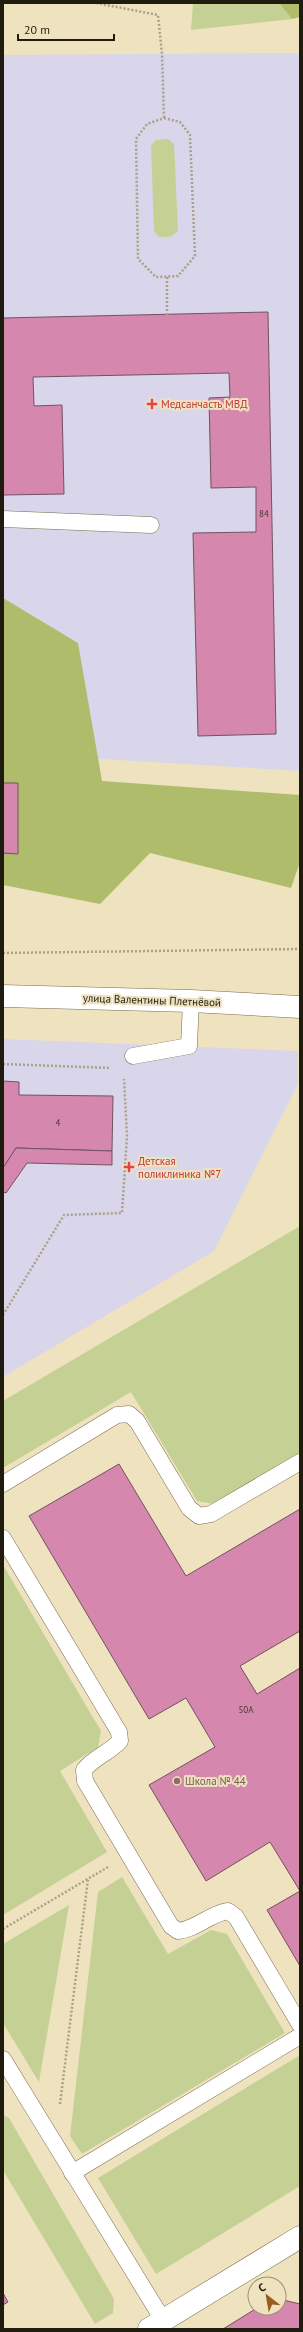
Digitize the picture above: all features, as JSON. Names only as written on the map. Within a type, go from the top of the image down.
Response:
[{"type":"street","name":"улица Валентины Плетнёвой","points":[[3,996],[191,1000],[300,1007]]},
{"type":"street","points":[[156,2325],[300,2237]]},
{"type":"lane","points":[[3,519],[151,525]]},
{"type":"lane","points":[[133,1056],[189,1046],[191,1000]]},
{"type":"lane","points":[[3,1484],[117,1415],[129,1414],[137,1421],[189,1508],[199,1516],[211,1514],[300,1462]]},
{"type":"lane","points":[[3,1538],[119,1732],[120,1741],[113,1749],[91,1762],[84,1770],[85,1781],[171,1926],[178,1931],[188,1930],[218,1913],[228,1912],[236,1917],[300,2025]]},
{"type":"lane","points":[[72,2172],[300,2036]]},
{"type":"lane","points":[[3,2059],[72,2172],[156,2325]]},
{"type":"path","points":[[96,3],[158,15],[162,54],[164,118]]},
{"type":"path","points":[[164,118],[180,122],[190,135],[195,256],[178,276],[156,277],[138,259],[136,138],[147,124],[164,118]]},
{"type":"path","points":[[166,277],[167,315]]},
{"type":"path","points":[[3,952],[300,949]]},
{"type":"path","points":[[3,1064],[116,1068]]},
{"type":"path","points":[[3,1314],[64,1215],[122,1213],[127,1136],[124,1076]]},
{"type":"path","points":[[3,1929],[106,1868]]},
{"type":"path","points":[[55,2144],[88,1879]]},
{"type":"shaded area","name":"Медсанчасть МВД","points":[[300,53],[300,771],[3,753],[3,55]]},
{"type":"shaded area","name":"Детская поликлиника №7","points":[[3,1039],[298,1051],[298,1084],[214,1251],[3,1377]]},
{"type":"green space","points":[[193,3],[279,3],[292,19],[191,30]]},
{"type":"green space","points":[[279,3],[300,3],[300,17],[292,19]]},
{"type":"green space","points":[[168,139],[174,144],[178,231],[170,237],[159,237],[154,231],[151,146],[156,140]]},
{"type":"green space","points":[[3,598],[78,643],[102,781],[300,795],[300,862],[291,888],[150,853],[100,904],[3,885]]},
{"type":"green space","points":[[300,1226],[300,1453],[213,1504],[197,1501],[131,1392],[3,1468],[3,1401]]},
{"type":"green space","points":[[3,1565],[101,1731],[98,1747],[60,1771],[107,1852],[3,1915]]},
{"type":"green space","points":[[122,1877],[168,1954],[211,1930],[227,1934],[285,2033],[82,2154],[70,2136],[98,1892]]},
{"type":"green space","points":[[69,1905],[39,2082],[3,2023],[3,1944]]},
{"type":"green space","points":[[300,2055],[300,2186],[156,2274],[98,2178]]},
{"type":"green space","points":[[3,2115],[9,2118],[114,2299],[113,2313],[95,2324],[3,2170]]},
{"type":"building","name":"Медсанчасть МВД","points":[[268,312],[276,734],[198,736],[193,533],[256,532],[256,487],[211,488],[209,398],[230,397],[229,373],[33,377],[34,406],[62,405],[64,494],[3,495],[3,318]]},
{"type":"building","points":[[3,783],[18,783],[18,854],[3,853]]},
{"type":"building","points":[[3,1081],[19,1082],[19,1095],[113,1096],[112,1151],[16,1148],[3,1169]]},
{"type":"building","points":[[16,1148],[112,1151],[112,1165],[27,1163],[6,1193],[3,1192],[3,1168]]},
{"type":"building","points":[[119,1464],[186,1576],[300,1509],[300,1631],[240,1666],[257,1694],[300,1668],[300,1891],[270,1842],[206,1881],[149,1785],[215,1747],[186,1698],[149,1719],[29,1516]]},
{"type":"building","points":[[300,1891],[300,1966],[267,1910]]},
{"type":"building","points":[[3,2293],[8,2302],[3,2305]]},
{"type":"building","points":[[287,2301],[300,2304],[300,2329],[223,2329],[247,2314],[247,2316],[287,2316]]},
{"type":"place","name":"Медсанчасть МВД","points":[[152,404]]},
{"type":"place","name":"Детская поликлиника №7","points":[[129,1167]]},
{"type":"place","name":"Школа № 44","points":[[177,1781]]}]
